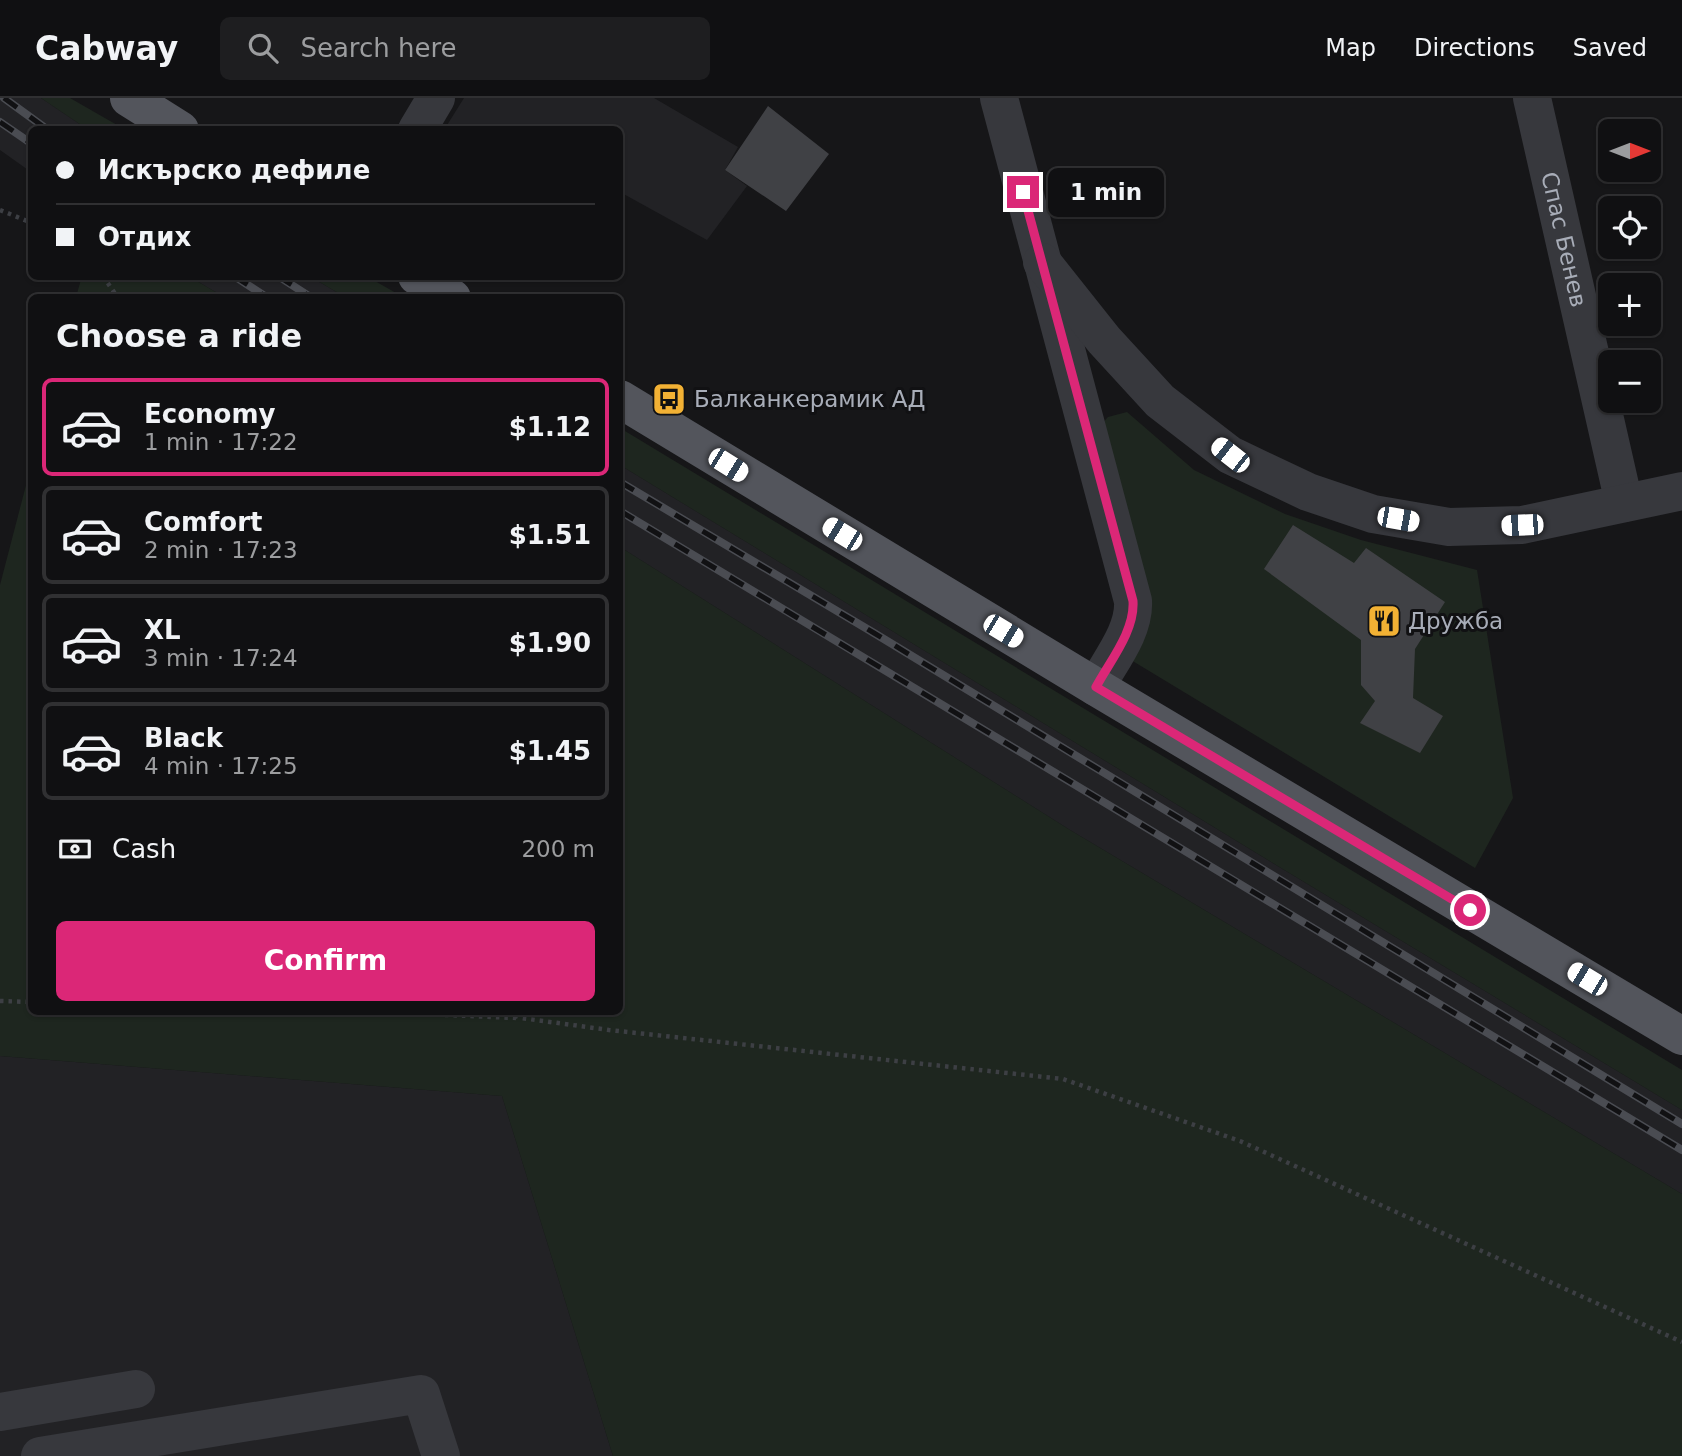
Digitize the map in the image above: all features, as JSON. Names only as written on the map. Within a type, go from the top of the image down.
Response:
[{"type":"main road","points":[[129,98],[174,126]]},
{"type":"main road","points":[[423,280],[446,294]]},
{"type":"main road","points":[[623,401],[1096,687],[1682,1036]]},
{"type":"street","points":[[419,126],[436,98]]},
{"type":"street","points":[[999,98],[1133,601],[1131,625],[1096,687]]},
{"type":"street","name":"Спас Бенев","points":[[1532,98],[1624,503]]},
{"type":"street","points":[[1042,262],[1104,341],[1160,401],[1230,455],[1308,492],[1373,514],[1449,527],[1522,525],[1682,491]]},
{"type":"street","points":[[0,1412],[136,1389]]},
{"type":"street","points":[[38,1406],[47,1455],[421,1394],[441,1456]]},
{"type":"path","points":[[0,210],[28,221]]},
{"type":"path","points":[[0,1001],[28,1002]]},
{"type":"path","points":[[449,1015],[521,1018],[1063,1079],[1240,1142],[1682,1342]]},
{"type":"path","points":[[514,1015],[521,1018]]},
{"type":"shaded area","points":[[0,98],[41,98],[83,126],[28,126],[28,170],[0,150]]},
{"type":"shaded area","points":[[41,98],[70,98],[119,126],[83,126]]},
{"type":"shaded area","points":[[464,98],[654,98],[738,147],[725,170],[747,186],[707,240],[623,194],[623,126],[446,126]]},
{"type":"shaded area","points":[[81,280],[195,280],[219,294],[77,294]]},
{"type":"shaded area","points":[[195,280],[316,280],[340,294],[219,294]]},
{"type":"shaded area","points":[[316,280],[373,280],[398,294],[340,294]]},
{"type":"shaded area","points":[[1127,412],[1194,470],[1285,514],[1361,540],[1477,570],[1513,798],[1475,868],[1126,657],[1098,428],[1108,417]]},
{"type":"shaded area","points":[[623,430],[1682,1070],[1682,1110],[623,467]]},
{"type":"shaded area","points":[[623,467],[1682,1110],[1682,1194],[1070,830],[623,549]]},
{"type":"shaded area","points":[[28,478],[28,1015],[623,1015],[623,549],[1070,830],[1682,1194],[1682,1456],[613,1456],[502,1096],[0,1056],[0,585]]},
{"type":"shaded area","points":[[0,1056],[502,1096],[613,1456],[0,1456]]},
{"type":"building","points":[[768,106],[829,154],[786,211],[725,170]]},
{"type":"building","name":"Дружба","points":[[1293,525],[1354,563],[1366,548],[1445,602],[1415,649],[1413,698],[1443,716],[1420,753],[1360,723],[1375,701],[1361,685],[1361,640],[1264,569]]},
{"type":"railway","points":[[4,98],[42,126]]},
{"type":"railway","points":[[0,122],[28,141]]},
{"type":"railway","points":[[240,280],[262,294]]},
{"type":"railway","points":[[284,280],[306,294]]},
{"type":"railway","points":[[623,484],[874,633],[1682,1124]]},
{"type":"railway","points":[[623,513],[1682,1150]]},
{"type":"place","name":"Балканкерамик АД","points":[[669,399]]},
{"type":"place","name":"Дружба","points":[[1384,621]]},
{"type":"route","points":[[1023,192],[1133,601],[1131,625],[1096,687],[1470,910]]}]
